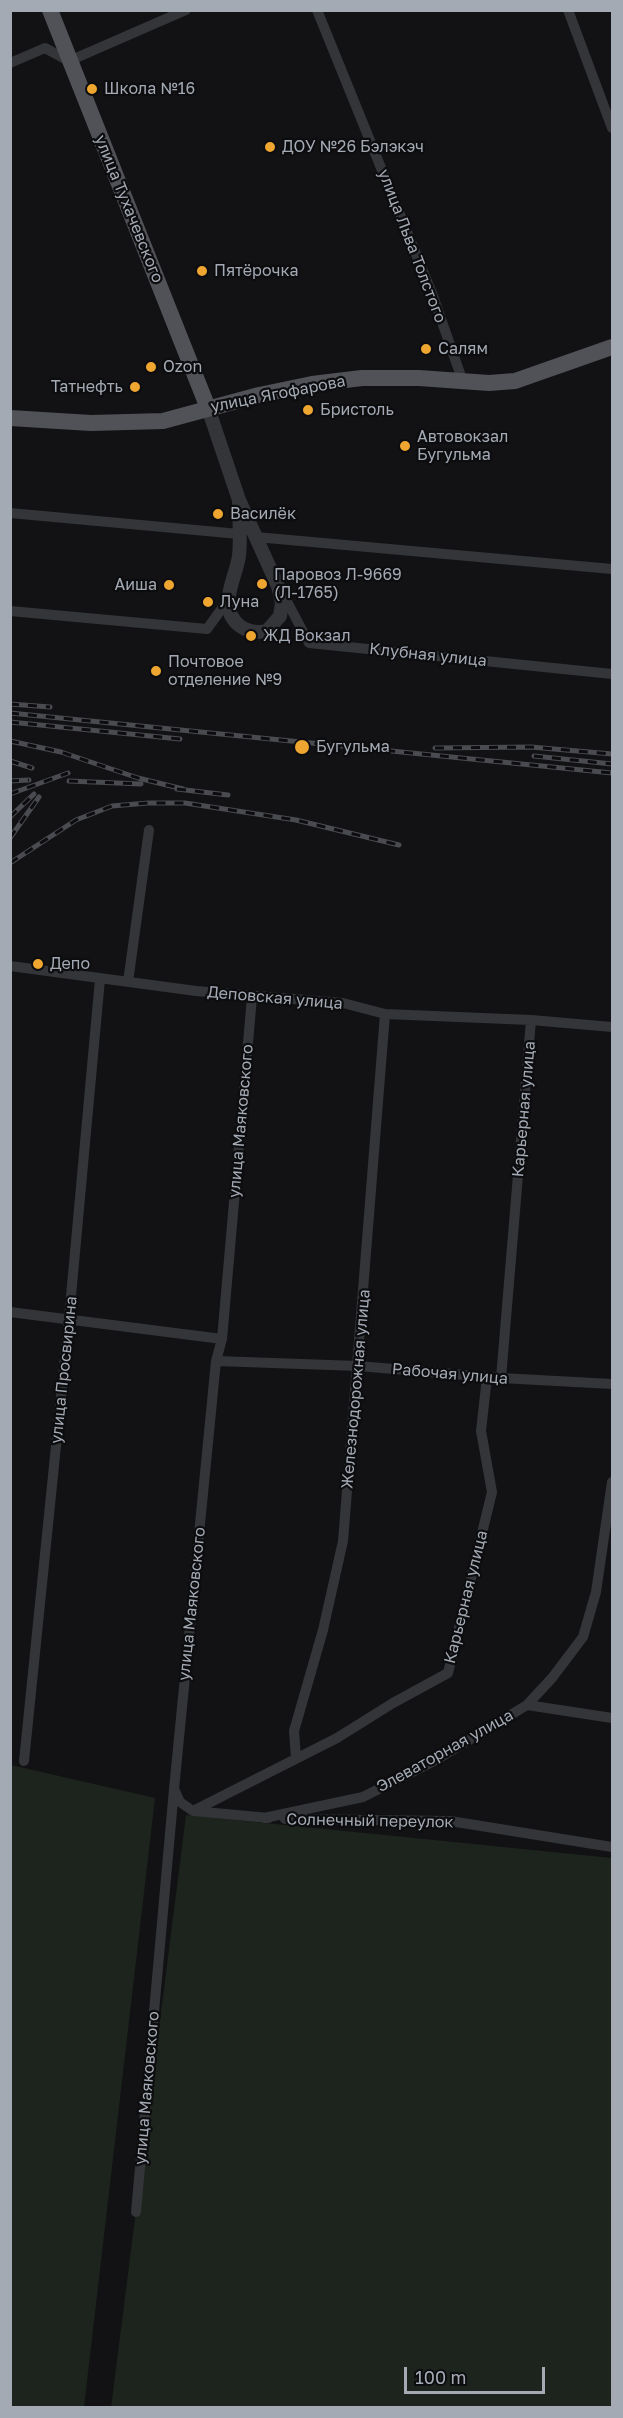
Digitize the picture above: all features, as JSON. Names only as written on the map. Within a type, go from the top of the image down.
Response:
[{"type":"main road","name":"улица Тухачевского","points":[[50,10],[208,408]]},
{"type":"main road","name":"улица Ягофарова","points":[[10,418],[128,423],[163,421],[312,384],[362,378],[419,378],[463,382],[515,381],[612,347]]},
{"type":"street","points":[[10,63],[45,48],[69,61],[186,10]]},
{"type":"street","name":"улица Льва Толстого","points":[[317,10],[434,296],[463,382]]},
{"type":"street","points":[[568,10],[612,128]]},
{"type":"street","points":[[208,408],[239,500],[279,586],[282,603],[280,616],[267,631],[253,632],[240,625],[230,613],[228,600]]},
{"type":"street","points":[[10,611],[207,629],[228,600],[239,556],[239,500]]},
{"type":"street","points":[[10,513],[239,534]]},
{"type":"street","points":[[256,537],[612,569]]},
{"type":"street","name":"Клубная улица","points":[[279,586],[309,643],[612,674]]},
{"type":"street","points":[[128,982],[149,830]]},
{"type":"street","name":"Деповская улица","points":[[10,966],[252,997],[343,1003],[385,1014],[531,1020],[612,1027]]},
{"type":"street","name":"улица Просвирина","points":[[24,1761],[69,1318],[100,979]]},
{"type":"street","name":"улица Маяковского","points":[[136,2212],[216,1361],[222,1338],[252,997]]},
{"type":"street","name":"Железнодорожная улица","points":[[296,1758],[294,1731],[323,1630],[343,1541],[385,1014]]},
{"type":"street","name":"Карьерная улица","points":[[501,1378],[531,1020]]},
{"type":"street","points":[[10,1312],[222,1338]]},
{"type":"street","name":"Рабочая улица","points":[[216,1361],[358,1366],[501,1378],[612,1384]]},
{"type":"street","name":"Карьерная улица","points":[[192,1810],[338,1738],[393,1702],[448,1673],[492,1492],[481,1431],[487,1377]]},
{"type":"street","name":"Элеваторная улица","points":[[264,1818],[363,1797],[436,1760],[527,1705],[552,1678],[583,1636],[596,1592],[612,1482]]},
{"type":"street","points":[[527,1705],[612,1718]]},
{"type":"street","points":[[174,1789],[180,1802],[192,1810]]},
{"type":"street","name":"Солнечный переулок","points":[[192,1810],[264,1818],[450,1821],[612,1847]]},
{"type":"shaded area","points":[[11,1765],[155,1798],[84,2407],[11,2407]]},
{"type":"shaded area","points":[[186,1815],[612,1858],[612,2407],[111,2408]]},
{"type":"railway","points":[[10,704],[50,707]]},
{"type":"railway","points":[[10,713],[612,773]]},
{"type":"railway","points":[[10,722],[180,739]]},
{"type":"railway","points":[[10,741],[61,752],[138,778],[183,789]]},
{"type":"railway","points":[[435,748],[531,747],[612,754]]},
{"type":"railway","points":[[534,756],[612,764]]},
{"type":"railway","points":[[10,761],[32,768]]},
{"type":"railway","points":[[10,794],[68,773]]},
{"type":"railway","points":[[10,781],[29,780]]},
{"type":"railway","points":[[69,781],[141,784]]},
{"type":"railway","points":[[177,789],[228,795]]},
{"type":"railway","points":[[10,817],[34,794]]},
{"type":"railway","points":[[10,838],[39,797]]},
{"type":"railway","points":[[10,863],[76,820],[112,806],[148,803],[185,803],[296,820],[399,845]]},
{"type":"place","name":"Школа №16","points":[[92,89]]},
{"type":"place","name":"ДОУ №26 Бэлэкэч","points":[[270,147]]},
{"type":"place","name":"Пятёрочка","points":[[202,271]]},
{"type":"place","name":"Салям","points":[[426,349]]},
{"type":"place","name":"Ozon","points":[[151,367]]},
{"type":"place","name":"Татнефть","points":[[135,387]]},
{"type":"place","name":"Бристоль","points":[[308,410]]},
{"type":"place","name":"Автовокзал Бугульма","points":[[405,446]]},
{"type":"place","name":"Василёк","points":[[218,514]]},
{"type":"place","name":"Паровоз Л-9669 (Л-1765)","points":[[262,584]]},
{"type":"place","name":"Аиша","points":[[169,585]]},
{"type":"place","name":"Луна","points":[[208,602]]},
{"type":"place","name":"ЖД Вокзал","points":[[251,636]]},
{"type":"place","name":"Почтовое отделение №9","points":[[156,671]]},
{"type":"place","name":"Бугульма","points":[[302,747]]},
{"type":"place","name":"Депо","points":[[38,964]]}]
